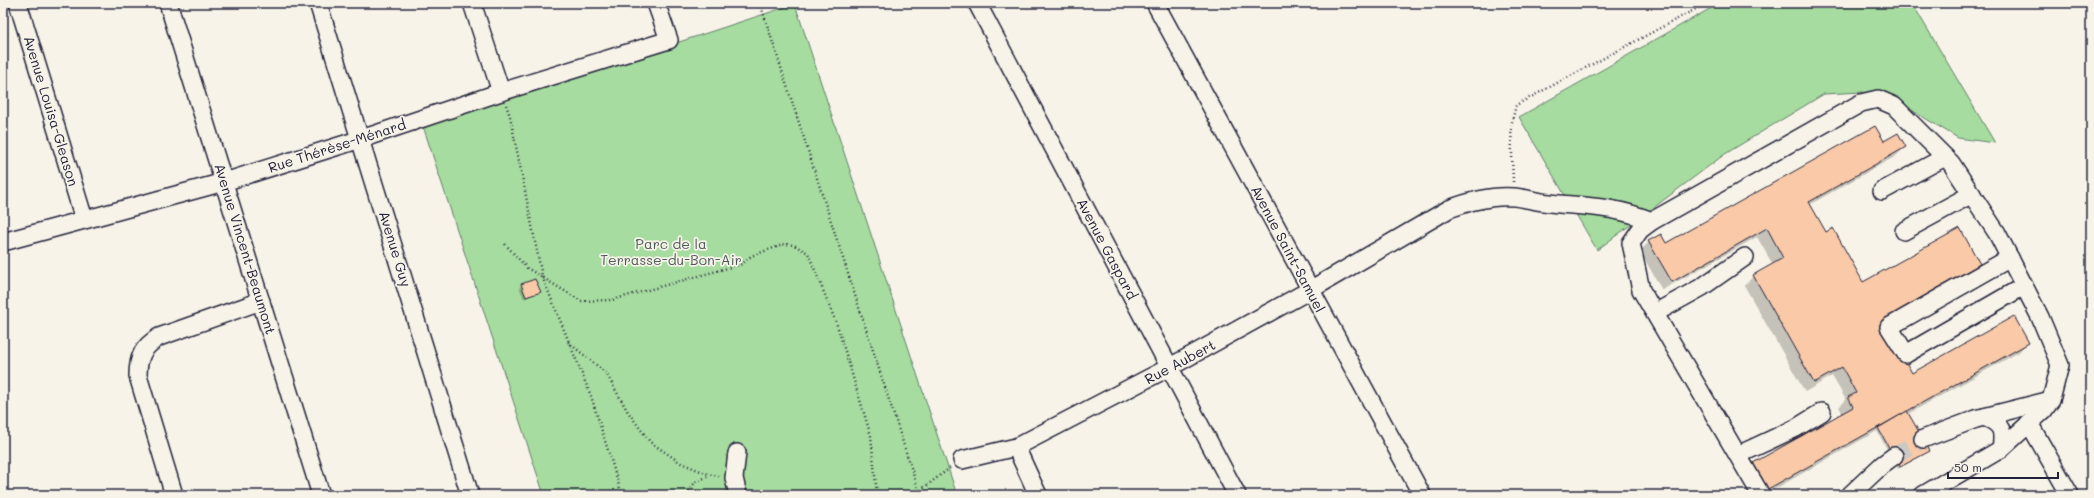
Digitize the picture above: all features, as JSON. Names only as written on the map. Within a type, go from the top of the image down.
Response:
[{"type":"street","name":"Avenue Louisa-Gleason","points":[[18,3],[84,219]]},
{"type":"street","name":"Avenue Vincent-Beaumont","points":[[168,3],[321,495]]},
{"type":"street","name":"Avenue Guy","points":[[318,3],[470,495]]},
{"type":"street","points":[[472,3],[501,92]]},
{"type":"street","name":"Rue Thérèse-Ménard","points":[[3,242],[224,182],[361,139],[501,92],[669,40],[656,3]]},
{"type":"street","name":"Avenue Gaspard","points":[[978,3],[1237,495]]},
{"type":"street","name":"Avenue Saint-Samuel","points":[[1155,3],[1422,495]]},
{"type":"street","points":[[1761,495],[1656,313],[1641,290],[1630,243],[1640,230],[1652,221],[1861,103],[1878,99],[1894,106],[1951,163],[1997,232],[2040,317],[2060,365],[2051,400],[2029,423],[2001,449],[1922,495]]},
{"type":"street","points":[[1882,192],[1944,157]]},
{"type":"street","points":[[1904,231],[1972,194]]},
{"type":"street","name":"Rue Aubert","points":[[962,460],[1016,447],[1170,367],[1310,290],[1449,210],[1471,200],[1514,197],[1550,203],[1601,206],[1628,212],[1652,221]]},
{"type":"street","points":[[1656,313],[1702,287],[1745,257]]},
{"type":"street","points":[[2010,258],[1889,327],[1906,354],[2024,286]]},
{"type":"street","points":[[174,495],[138,376],[140,354],[147,345],[159,337],[261,301]]},
{"type":"street","points":[[1923,439],[1984,417],[2051,400]]},
{"type":"street","points":[[1738,455],[1796,428],[1822,412]]},
{"type":"street","points":[[1984,417],[1996,421],[2001,428],[2003,438],[2001,449]]},
{"type":"street","points":[[2029,423],[2070,495]]},
{"type":"street","points":[[1016,447],[1038,495]]},
{"type":"street","points":[[737,453],[734,478],[738,495]]},
{"type":"street","points":[[1850,495],[1883,464],[1894,456]]},
{"type":"path","points":[[760,3],[920,495]]},
{"type":"path","points":[[1514,197],[1511,126],[1516,105],[1707,3]]},
{"type":"path","points":[[501,92],[510,116],[542,276],[591,396],[622,495]]},
{"type":"path","points":[[505,244],[518,256],[527,268],[581,301],[612,300],[742,264],[751,256],[785,244],[794,245],[808,253],[837,325],[871,436],[877,495]]},
{"type":"path","points":[[568,341],[606,373],[628,412],[650,442],[681,463],[712,475],[702,477],[695,482],[687,495]]},
{"type":"path","points":[[914,495],[962,460]]},
{"type":"green space","points":[[1720,3],[1912,3],[1995,143],[1958,138],[1913,111],[1863,92],[1824,94],[1725,154],[1597,250],[1519,117]]},
{"type":"green space","name":"Parc de la Terrasse-du-Bon-Air","points":[[795,4],[957,495],[544,495],[423,126]]},
{"type":"building","points":[[1875,126],[1884,141],[1898,133],[1906,147],[1809,202],[1826,232],[1833,228],[1863,282],[1960,228],[1980,264],[1882,320],[1912,373],[2014,316],[2029,343],[1768,489],[1753,463],[1853,407],[1848,397],[1856,393],[1842,367],[1814,383],[1753,275],[1783,258],[1767,228],[1672,282],[1648,241],[1661,234],[1666,243]]},
{"type":"building","points":[[535,279],[541,292],[526,297],[521,284]]},
{"type":"building","points":[[1907,411],[1930,451],[1900,467],[1878,428]]},
{"type":"tunnel","points":[[1894,456],[1923,439]]}]
